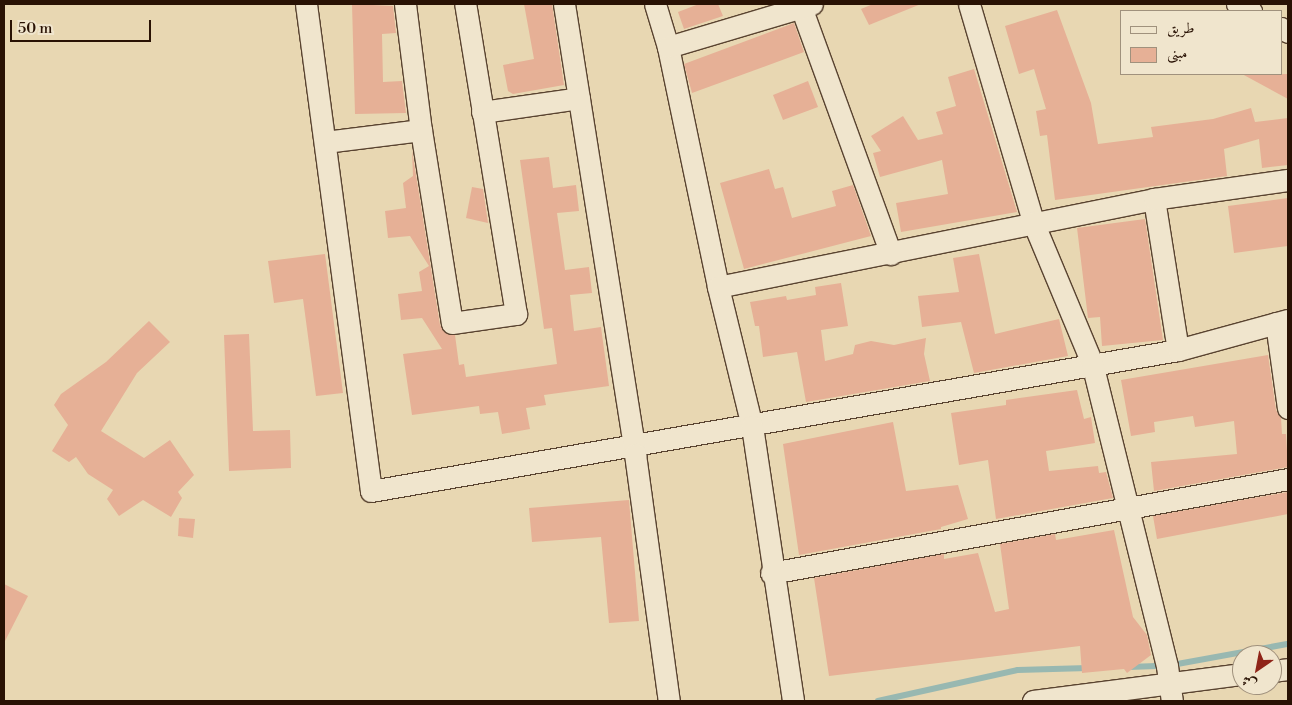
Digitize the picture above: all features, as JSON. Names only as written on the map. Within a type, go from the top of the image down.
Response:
[{"type":"street","points":[[306,4],[372,491],[752,426],[1092,363],[1178,350],[1282,321],[1288,408]]},
{"type":"street","points":[[405,4],[421,130],[452,323],[516,314],[465,4]]},
{"type":"street","points":[[564,4],[634,446],[669,701]]},
{"type":"street","points":[[655,4],[668,47],[718,287],[752,426],[771,573],[793,701]]},
{"type":"street","points":[[969,4],[1033,222],[1092,363],[1171,692]]},
{"type":"street","points":[[1237,4],[1249,10]]},
{"type":"street","points":[[668,47],[807,5],[891,254]]},
{"type":"street","points":[[482,112],[579,98]]},
{"type":"street","points":[[325,142],[421,130]]},
{"type":"street","points":[[718,287],[891,254],[1033,222],[1154,198],[1288,180]]},
{"type":"street","points":[[1154,198],[1178,350]]},
{"type":"street","points":[[771,573],[1288,479]]},
{"type":"street","points":[[1033,701],[1171,692],[1232,677]]},
{"type":"building","points":[[352,4],[393,6],[396,33],[382,34],[383,82],[402,81],[406,113],[355,114]]},
{"type":"building","points":[[524,4],[552,4],[564,85],[513,94],[508,91],[503,65],[534,59]]},
{"type":"building","points":[[699,4],[718,4],[723,16],[684,29],[678,12]]},
{"type":"building","points":[[873,4],[921,4],[869,25],[861,9]]},
{"type":"building","points":[[1057,10],[1091,103],[1098,144],[1153,137],[1151,127],[1213,119],[1251,108],[1255,122],[1288,118],[1288,165],[1262,168],[1259,139],[1224,149],[1227,176],[1055,200],[1047,135],[1040,136],[1036,111],[1046,109],[1034,69],[1019,74],[1005,26]]},
{"type":"building","points":[[794,23],[804,52],[692,93],[684,64]]},
{"type":"building","points":[[974,69],[1017,212],[901,232],[896,203],[948,194],[942,160],[880,177],[873,153],[881,151],[871,136],[903,116],[918,140],[943,134],[936,112],[956,106],[948,77]]},
{"type":"building","points":[[1288,74],[1288,99],[1244,75]]},
{"type":"building","points":[[808,81],[818,107],[783,120],[773,95]]},
{"type":"building","points":[[412,150],[440,325],[447,334],[455,335],[459,365],[464,364],[466,377],[557,364],[552,328],[544,329],[520,160],[549,157],[553,188],[576,185],[579,211],[557,213],[565,270],[589,267],[592,293],[570,295],[574,331],[601,327],[609,386],[544,395],[546,405],[526,408],[530,429],[502,434],[498,412],[480,414],[479,406],[412,415],[403,354],[442,349],[422,318],[401,320],[398,294],[422,291],[419,272],[429,266],[410,236],[388,238],[385,211],[406,208],[403,183],[413,176]]},
{"type":"building","points":[[769,169],[775,189],[783,187],[792,218],[836,206],[832,191],[853,185],[871,236],[744,269],[720,183]]},
{"type":"building","points":[[472,187],[483,189],[488,223],[466,218]]},
{"type":"building","points":[[1288,198],[1288,246],[1234,253],[1228,206]]},
{"type":"building","points":[[1145,219],[1163,340],[1102,346],[1100,317],[1088,318],[1077,228]]},
{"type":"building","points":[[325,254],[343,393],[316,396],[303,299],[274,303],[268,261]]},
{"type":"building","points":[[979,254],[995,334],[1059,319],[1068,356],[974,373],[961,322],[922,327],[918,296],[959,292],[953,258]]},
{"type":"building","points":[[841,283],[848,326],[821,330],[825,361],[853,354],[855,345],[871,341],[894,345],[926,338],[924,354],[930,381],[806,402],[797,352],[763,357],[759,326],[755,326],[750,302],[786,296],[787,300],[816,295],[815,287]]},
{"type":"building","points":[[149,321],[170,342],[137,373],[101,431],[144,458],[170,440],[194,475],[178,492],[182,498],[171,517],[143,500],[119,516],[107,499],[113,490],[88,474],[76,457],[69,462],[52,451],[68,425],[54,405],[61,394],[106,362]]},
{"type":"building","points":[[249,334],[253,431],[290,430],[291,468],[229,471],[224,335]]},
{"type":"building","points":[[1268,355],[1276,410],[1281,418],[1282,434],[1286,434],[1288,467],[1154,491],[1151,462],[1237,454],[1234,421],[1195,427],[1193,416],[1154,422],[1155,432],[1131,436],[1121,380]]},
{"type":"building","points":[[1077,390],[1084,419],[1091,417],[1095,443],[1046,451],[1049,471],[1098,466],[1099,473],[1106,472],[1113,498],[996,519],[988,460],[959,465],[951,413],[1006,405],[1006,400]]},
{"type":"building","points":[[893,422],[906,491],[958,485],[968,519],[941,527],[941,529],[799,555],[783,444]]},
{"type":"building","points":[[1288,492],[1288,514],[1157,539],[1153,516]]},
{"type":"building","points":[[629,500],[639,621],[609,623],[601,537],[532,542],[529,508]]},
{"type":"building","points":[[179,518],[195,519],[193,538],[178,536]]},
{"type":"building","points":[[1114,530],[1133,617],[1147,635],[1151,655],[1127,673],[1124,669],[1082,673],[1080,646],[829,676],[814,578],[944,554],[944,559],[978,553],[995,612],[1009,609],[1000,544],[1055,534],[1056,540]]},
{"type":"building","points":[[4,584],[28,596],[4,643]]},
{"type":"waterway","points":[[1172,665],[1288,644]]},
{"type":"waterway","points":[[1129,667],[1163,666]]},
{"type":"waterway","points":[[878,701],[1018,670],[1088,668]]}]
